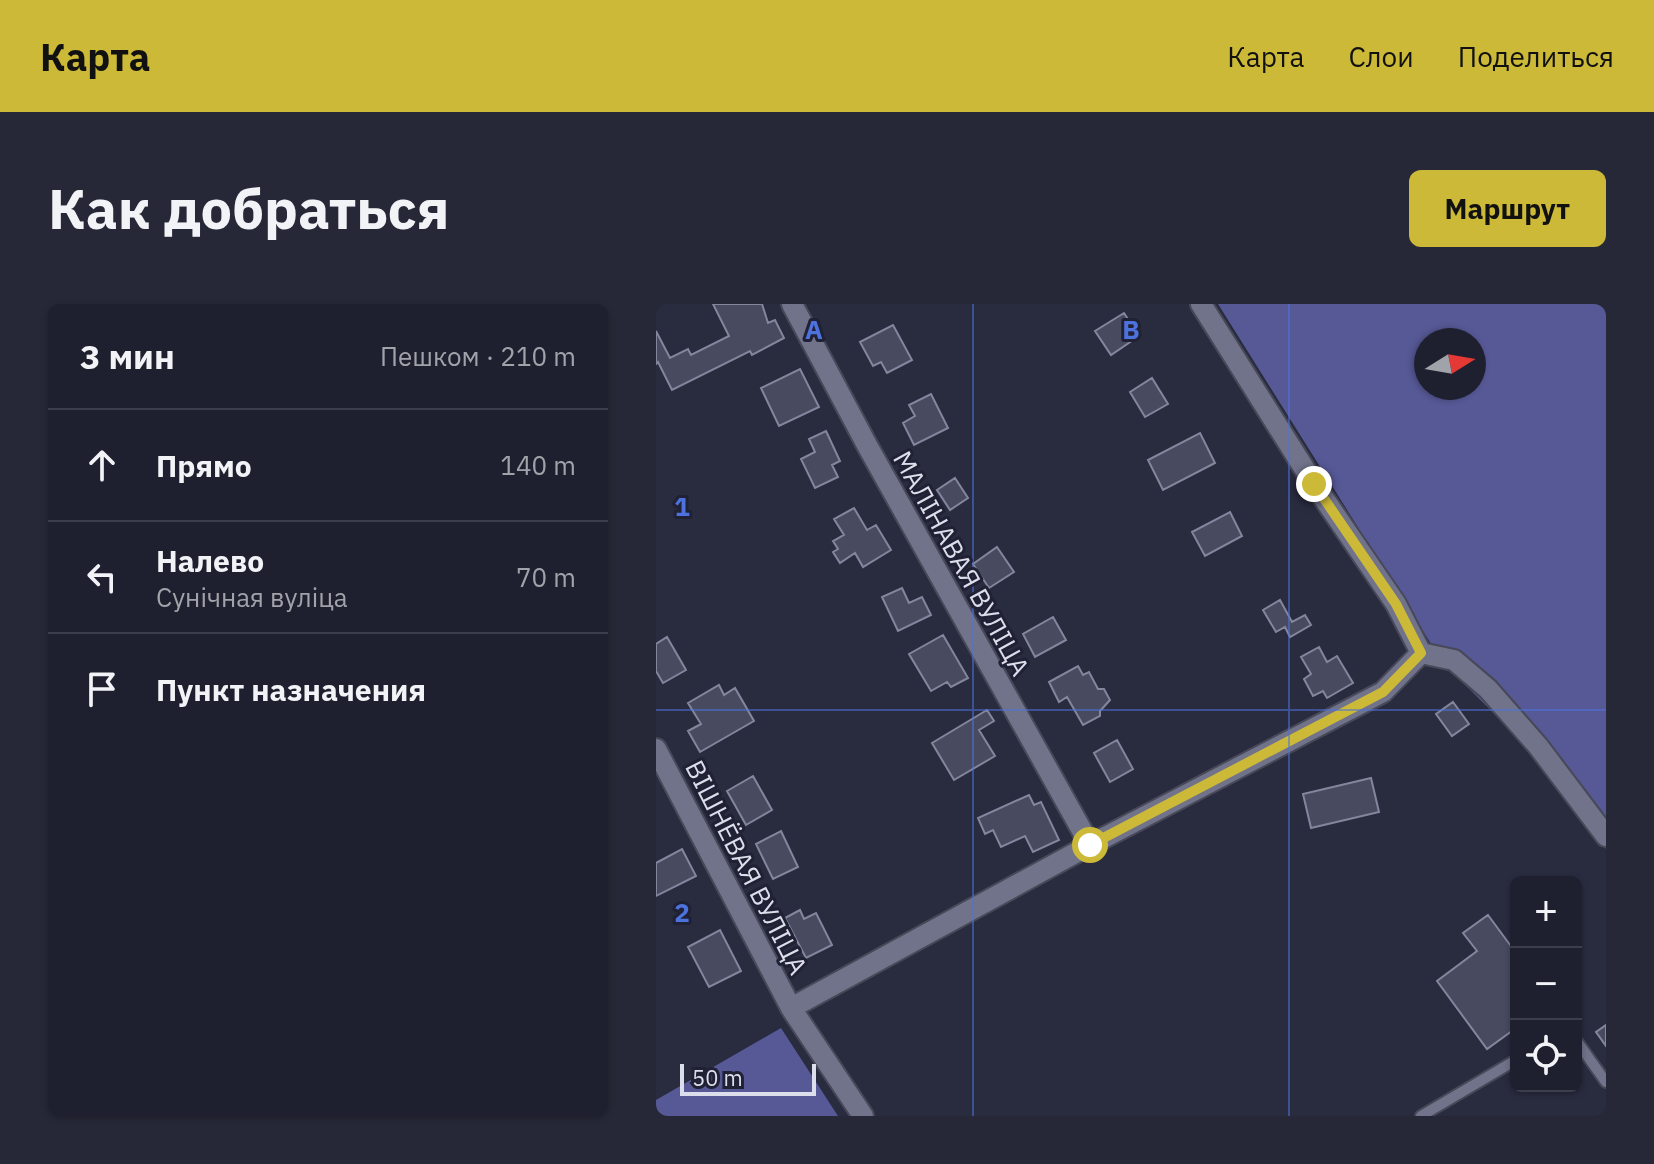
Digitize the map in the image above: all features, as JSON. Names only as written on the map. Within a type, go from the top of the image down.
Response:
[{"type":"street","name":"МАЛІНАВАЯ ВУЛІЦА","points":[[792,304],[868,447],[1090,845]]},
{"type":"street","points":[[1201,304],[1314,484],[1396,604],[1421,653]]},
{"type":"street","points":[[791,1008],[1090,845],[1383,692],[1421,653]]},
{"type":"street","points":[[1421,653],[1454,660],[1488,689],[1538,746],[1606,836]]},
{"type":"street","name":"ВІШНЁВАЯ ВУЛІЦА","points":[[656,749],[791,1008],[863,1116]]},
{"type":"lane","points":[[1582,1048],[1606,1082]]},
{"type":"lane","points":[[1421,1116],[1510,1064]]},
{"type":"shaded area","points":[[1218,304],[1606,304],[1606,849],[1516,735],[1438,655]]},
{"type":"shaded area","points":[[781,1028],[838,1116],[656,1116],[656,1100]]},
{"type":"building","points":[[713,304],[762,304],[768,323],[775,320],[784,338],[752,355],[750,351],[672,390],[658,362],[656,364],[656,331],[670,358],[688,349],[691,355],[729,336]]},
{"type":"building","points":[[1124,313],[1139,336],[1111,355],[1095,331]]},
{"type":"building","points":[[893,325],[912,360],[887,373],[881,362],[873,366],[860,342]]},
{"type":"building","points":[[800,369],[819,407],[779,426],[761,388]]},
{"type":"building","points":[[1152,378],[1168,404],[1145,417],[1130,392]]},
{"type":"building","points":[[931,394],[948,428],[914,445],[903,423],[915,416],[909,405]]},
{"type":"building","points":[[826,431],[840,461],[832,465],[838,477],[815,488],[801,459],[815,452],[809,439]]},
{"type":"building","points":[[1200,433],[1215,463],[1163,490],[1148,460]]},
{"type":"building","points":[[955,478],[968,498],[950,510],[937,490]]},
{"type":"building","points":[[854,508],[867,530],[876,525],[891,550],[863,567],[855,553],[840,563],[833,552],[838,549],[833,541],[844,535],[834,519]]},
{"type":"building","points":[[1230,512],[1242,536],[1205,556],[1192,532]]},
{"type":"building","points":[[997,547],[1014,572],[989,588],[973,564]]},
{"type":"building","points":[[902,588],[909,603],[922,597],[931,615],[898,631],[882,597]]},
{"type":"building","points":[[1280,600],[1292,622],[1305,615],[1311,625],[1290,637],[1285,627],[1276,632],[1263,610]]},
{"type":"building","points":[[1053,617],[1066,640],[1035,657],[1023,634]]},
{"type":"building","points":[[943,635],[968,678],[951,687],[947,682],[931,691],[909,654]]},
{"type":"building","points":[[667,637],[686,670],[663,683],[656,671],[656,644]]},
{"type":"building","points":[[1319,647],[1327,662],[1337,656],[1353,683],[1327,698],[1323,691],[1313,696],[1304,679],[1311,674],[1301,657]]},
{"type":"building","points":[[1078,666],[1083,675],[1089,672],[1098,689],[1104,689],[1110,700],[1100,711],[1100,716],[1083,725],[1067,697],[1059,702],[1049,682]]},
{"type":"building","points":[[719,685],[724,695],[735,688],[754,721],[700,752],[688,731],[701,724],[688,703]]},
{"type":"building","points":[[1453,702],[1469,724],[1452,736],[1436,714]]},
{"type":"building","points":[[987,710],[994,721],[979,730],[995,756],[954,780],[932,743]]},
{"type":"building","points":[[1117,740],[1133,769],[1110,782],[1094,753]]},
{"type":"building","points":[[753,776],[772,810],[746,825],[727,791]]},
{"type":"building","points":[[1371,778],[1379,812],[1311,828],[1303,794]]},
{"type":"building","points":[[1029,795],[1034,805],[1041,802],[1059,840],[1033,852],[1025,836],[1001,847],[993,830],[985,834],[978,818]]},
{"type":"building","points":[[781,831],[798,867],[773,879],[756,844]]},
{"type":"building","points":[[682,849],[696,876],[656,896],[656,863]]},
{"type":"building","points":[[800,910],[804,919],[816,913],[832,945],[806,958],[785,918]]},
{"type":"building","points":[[1488,915],[1510,945],[1510,1032],[1487,1049],[1437,981],[1477,951],[1463,933]]},
{"type":"building","points":[[720,930],[741,971],[709,987],[688,947]]},
{"type":"building","points":[[1606,1025],[1606,1046],[1596,1032]]},
{"type":"route","points":[[1090,845],[1383,692],[1421,653],[1396,604],[1314,484]]}]
